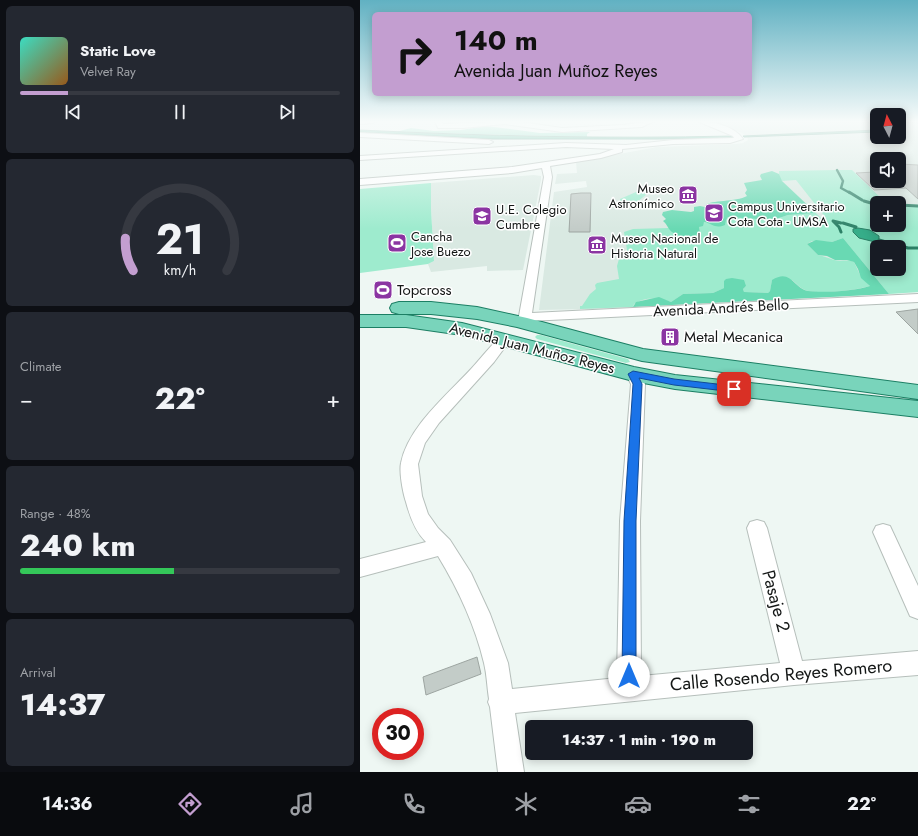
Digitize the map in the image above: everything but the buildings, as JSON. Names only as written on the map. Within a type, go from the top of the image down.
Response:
[{"type":"main road","name":"Avenida Juan Muñoz Reyes","points":[[360,308],[431,308],[522,320],[638,364],[674,382],[918,409]]},
{"type":"main road","points":[[504,339],[522,320]]},
{"type":"main road","name":"Avenida Juan Muñoz Reyes","points":[[360,321],[406,321],[426,323],[638,364],[918,392]]},
{"type":"street","points":[[360,158],[376,157]]},
{"type":"street","points":[[360,182],[512,170],[595,157]]},
{"type":"street","points":[[522,320],[548,177],[548,169],[546,165]]},
{"type":"street","name":"Avenida Andrés Bello","points":[[522,320],[918,298]]},
{"type":"street","points":[[504,339],[489,359],[433,419],[417,442],[409,464],[413,496],[419,517],[431,534],[443,546],[464,580],[479,614],[496,663],[510,772]]},
{"type":"street","points":[[629,689],[630,521],[638,364]]},
{"type":"street","name":"Pasaje 2","points":[[757,528],[794,673]]},
{"type":"street","points":[[883,532],[918,609]]},
{"type":"street","points":[[360,568],[443,546]]},
{"type":"street","name":"Calle Rosendo Reyes Romero","points":[[500,702],[794,673],[918,664]]},
{"type":"shaded area","name":"Campus Universitario Cota Cota - UMSA","points":[[603,157],[870,157],[870,188],[906,188],[906,157],[918,157],[918,292],[591,309],[539,310],[554,192],[587,187],[586,181],[555,184],[557,174],[577,173],[576,162]]},
{"type":"shaded area","points":[[852,170],[879,196],[870,196],[870,232],[906,232],[906,204],[918,205],[918,292],[889,294],[874,276],[906,276],[906,240],[870,240],[870,271],[843,238],[832,242],[812,241],[807,244],[818,255],[837,261],[854,262],[860,275],[870,286],[856,289],[818,292],[805,290],[792,280],[772,280],[770,291],[768,293],[744,292],[743,289],[746,286],[724,281],[724,288],[713,293],[683,294],[671,302],[648,299],[639,301],[634,304],[633,307],[580,309],[580,306],[582,306],[590,294],[596,289],[595,285],[597,283],[619,279],[617,266],[619,259],[628,256],[624,232],[633,229],[669,228],[679,235],[693,236],[700,232],[699,227],[704,222],[710,223],[723,221],[728,217],[773,220],[788,215],[816,213],[821,218],[826,218],[796,180],[782,181],[779,178],[779,171]]},
{"type":"shaded area","points":[[772,171],[779,174],[782,181],[816,213],[788,215],[773,220],[728,217],[725,225],[722,226],[716,226],[704,222],[703,226],[699,227],[700,232],[690,237],[678,236],[669,229],[663,221],[666,219],[662,215],[663,212],[672,210],[691,212],[694,211],[694,207],[700,206],[710,208],[706,205],[708,203],[747,196],[745,193],[747,190],[744,183],[762,180],[760,176],[761,174]]},
{"type":"shaded area","name":"U.E. Colegio Cumbre","points":[[534,175],[541,176],[541,180],[523,270],[487,271],[487,266],[431,272],[428,264],[434,261],[431,183]]},
{"type":"shaded area","name":"Cancha Jose Buezo","points":[[431,183],[434,261],[428,264],[360,273],[360,189]]},
{"type":"shaded area","points":[[636,192],[647,194],[637,202],[620,201],[620,199]]},
{"type":"shaded area","points":[[858,228],[870,230],[870,232],[873,232],[879,236],[879,240],[870,241],[859,238],[853,232],[853,229]]},
{"type":"shaded area","points":[[843,238],[870,271],[870,276],[874,276],[889,294],[633,307],[636,302],[659,297],[671,302],[683,294],[713,293],[724,288],[724,281],[726,279],[732,278],[744,280],[746,286],[743,289],[744,292],[768,293],[770,291],[772,280],[784,276],[788,277],[803,289],[808,291],[839,291],[870,286],[861,278],[854,262],[847,260],[835,260],[827,256],[818,255],[807,244],[816,240],[832,242]]},
{"type":"shaded area","points":[[537,335],[628,359],[630,362],[626,363],[537,339],[535,337]]},
{"type":"waterway","points":[[837,170],[843,181],[841,188],[850,193]]},
{"type":"waterway","points":[[849,192],[862,200]]},
{"type":"waterway","points":[[864,201],[870,203]]},
{"type":"waterway","points":[[906,205],[918,206]]},
{"type":"waterway","points":[[841,223],[833,221],[839,227],[841,232]]},
{"type":"waterway","points":[[843,223],[856,227]]},
{"type":"waterway","points":[[906,247],[918,248]]},
{"type":"place","name":"Museo Astronímico","points":[[688,195]]},
{"type":"place","name":"Campus Universitario Cota Cota - UMSA","points":[[714,213]]},
{"type":"place","name":"U.E. Colegio Cumbre","points":[[482,216]]},
{"type":"place","name":"Cancha Jose Buezo","points":[[397,243]]},
{"type":"place","name":"Museo Nacional de Historia Natural","points":[[597,245]]},
{"type":"place","name":"Topcross","points":[[383,290]]},
{"type":"place","name":"Metal Mecanica","points":[[670,337]]},
{"type":"route","points":[[629,676],[630,521],[638,384],[633,374],[674,382],[734,389]]}]
